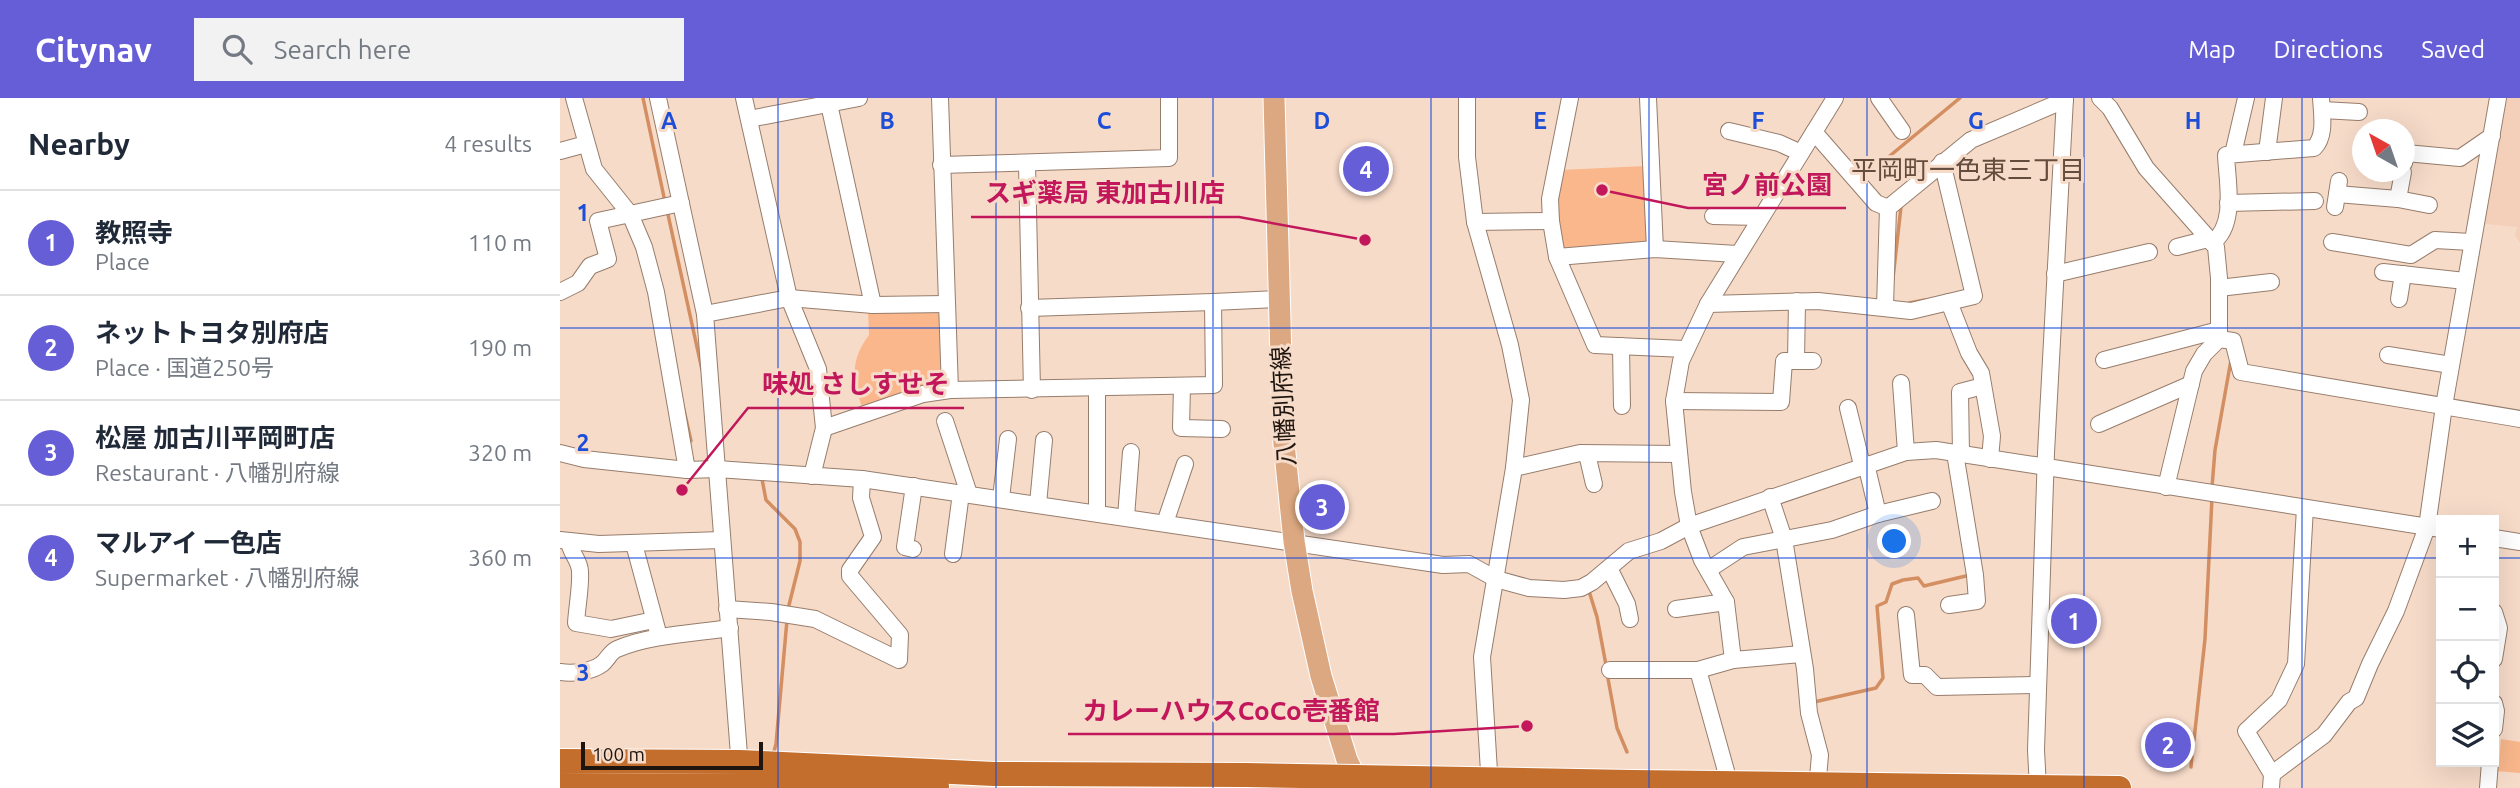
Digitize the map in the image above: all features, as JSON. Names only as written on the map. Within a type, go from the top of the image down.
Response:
[{"type":"highway","points":[[560,761],[740,762],[994,774],[1246,775],[2119,788]]},
{"type":"highway","points":[[560,785],[959,788]]},
{"type":"main road","name":"八幡別府線","points":[[1274,98],[1283,434],[1294,541],[1321,676],[1347,760],[1360,788]]},
{"type":"street","points":[[560,100],[568,98]]},
{"type":"street","points":[[574,98],[594,169],[631,214],[640,233],[656,292],[687,470]]},
{"type":"street","points":[[658,98],[705,314],[742,788]]},
{"type":"street","points":[[744,98],[789,298],[817,361],[824,428],[812,476]]},
{"type":"street","points":[[749,119],[859,98]]},
{"type":"street","points":[[940,98],[950,390]]},
{"type":"street","points":[[941,165],[1169,158],[1169,98]]},
{"type":"street","points":[[1467,98],[1467,157],[1475,222],[1510,345],[1521,400],[1514,468],[1482,657],[1490,788]]},
{"type":"street","points":[[1570,98],[1550,199],[1551,221],[1557,257],[1595,345],[1685,349]]},
{"type":"street","points":[[1648,98],[1655,249]]},
{"type":"street","points":[[1733,660],[1726,602],[1707,570],[1689,526],[1674,401],[1685,349],[1708,304],[1835,98]]},
{"type":"street","points":[[1878,98],[1902,131]]},
{"type":"street","points":[[2233,154],[2246,98]]},
{"type":"street","points":[[2305,508],[2296,664],[2280,700],[2246,731],[2271,781],[2324,734],[2349,702],[2356,698],[2434,528],[2444,406],[2498,98]]},
{"type":"street","points":[[1885,307],[1888,208],[1971,140],[2065,99],[2046,467],[2036,750],[2038,787]]},
{"type":"street","points":[[2108,100],[2146,169],[2216,247],[2219,334],[2198,362],[2166,487]]},
{"type":"street","points":[[2267,152],[2278,101]]},
{"type":"street","points":[[829,104],[873,305]]},
{"type":"street","points":[[2177,247],[2210,241],[2224,229],[2228,203],[2226,155],[2314,148],[2320,142],[2322,104],[2359,112]]},
{"type":"street","points":[[1729,131],[1779,143],[1801,153]]},
{"type":"street","points":[[1814,132],[1876,203],[1888,208]]},
{"type":"street","points":[[2415,154],[2460,158],[2492,136]]},
{"type":"street","points":[[560,151],[586,144]]},
{"type":"street","points":[[1708,304],[1818,301],[1911,311],[1974,296],[1942,162]]},
{"type":"street","points":[[1027,164],[1032,390]]},
{"type":"street","points":[[2398,199],[2401,182]]},
{"type":"street","points":[[2337,194],[2398,199],[2429,205]]},
{"type":"street","points":[[2228,203],[2315,201]]},
{"type":"street","points":[[615,275],[598,221],[681,203]]},
{"type":"street","points":[[1713,216],[1760,217]]},
{"type":"street","points":[[1475,222],[1551,221]]},
{"type":"street","points":[[2383,272],[2408,265],[2435,240],[2471,242]]},
{"type":"street","points":[[2332,242],[2356,254],[2465,281]]},
{"type":"street","points":[[1557,257],[1655,249],[1737,254]]},
{"type":"street","points":[[2055,274],[2149,252]]},
{"type":"street","points":[[560,292],[578,283],[590,266],[608,259]]},
{"type":"street","points":[[2399,299],[2408,265]]},
{"type":"street","points":[[2219,288],[2272,282]]},
{"type":"street","points":[[705,314],[789,298],[873,305],[947,304]]},
{"type":"street","points":[[1029,308],[1280,299]]},
{"type":"street","points":[[1674,401],[1781,402],[1784,361],[1804,361],[1797,301]]},
{"type":"street","points":[[824,428],[923,394],[950,390],[1214,385],[1213,302]]},
{"type":"street","points":[[1950,302],[1969,353],[1981,373],[1992,436],[1990,458]]},
{"type":"street","points":[[2104,360],[2141,356],[2219,334],[2233,341],[2241,372],[2520,419]]},
{"type":"street","points":[[1621,346],[1622,406]]},
{"type":"street","points":[[2398,353],[2451,365]]},
{"type":"street","points":[[1901,383],[1896,401],[1906,452]]},
{"type":"street","points":[[2099,424],[2121,422],[2191,384]]},
{"type":"street","points":[[1182,386],[1181,428],[1205,435],[1222,429]]},
{"type":"street","points":[[1949,605],[1977,601],[1958,454],[1960,392],[1983,386]]},
{"type":"street","points":[[1097,389],[1097,512]]},
{"type":"street","points":[[1848,408],[1878,514]]},
{"type":"street","points":[[945,421],[965,493],[953,554]]},
{"type":"street","points":[[1001,498],[1008,439]]},
{"type":"street","points":[[1038,503],[1044,440]]},
{"type":"street","points":[[560,453],[584,459],[687,470],[717,469],[862,479],[914,486],[1443,565],[1469,564],[1496,579],[1529,588],[1564,590],[1581,588],[1629,551],[1661,541],[1689,526],[1906,452],[1936,450],[2434,528]]},
{"type":"street","points":[[1126,517],[1131,452]]},
{"type":"street","points":[[1514,468],[1587,454],[1679,454]]},
{"type":"street","points":[[1587,454],[1594,484]]},
{"type":"street","points":[[1165,523],[1185,464]]},
{"type":"street","points":[[727,609],[787,614],[815,620],[899,660],[900,635],[850,576],[850,570],[873,537],[861,498],[862,479]]},
{"type":"street","points":[[913,549],[905,547],[914,486]]},
{"type":"street","points":[[1770,497],[1784,539],[1809,713],[1820,755],[1818,778]]},
{"type":"street","points":[[1707,570],[1743,547],[1850,525],[1878,514],[1932,501]]},
{"type":"street","points":[[565,540],[634,544],[722,540]]},
{"type":"street","points":[[565,540],[579,564],[576,623],[611,629],[654,620]]},
{"type":"street","points":[[2499,540],[2520,542]]},
{"type":"street","points":[[634,544],[660,638]]},
{"type":"street","points":[[1609,568],[1631,608]]},
{"type":"street","points":[[1676,609],[1726,602]]},
{"type":"street","points":[[1906,615],[1916,644],[1912,675],[1925,675],[1937,687],[1973,692],[2038,685]]},
{"type":"street","points":[[560,673],[573,674],[592,668],[602,663],[614,649],[660,638],[730,628]]},
{"type":"street","points":[[1610,670],[1698,670],[1733,660],[1802,654]]},
{"type":"street","points":[[1698,670],[1726,771]]},
{"type":"street","points":[[2488,788],[2490,767]]},
{"type":"shaded area","points":[[2503,98],[2520,98],[2520,243],[2515,235],[2517,227],[2485,224],[2481,217]]},
{"type":"shaded area","points":[[1646,166],[1649,240],[1643,247],[1566,250],[1558,244],[1554,210],[1560,170]]},
{"type":"shaded area","points":[[935,310],[939,315],[941,382],[935,389],[863,409],[855,371],[858,353],[869,335],[868,311]]},
{"type":"shaded area","points":[[2501,739],[2520,742],[2520,773],[2495,771],[2499,764]]},
{"type":"waterway","points":[[643,98],[665,202]]},
{"type":"waterway","points":[[1880,164],[1960,98]]},
{"type":"waterway","points":[[1893,278],[1901,207]]},
{"type":"waterway","points":[[667,210],[702,370]]},
{"type":"waterway","points":[[1909,303],[1925,300]]},
{"type":"waterway","points":[[2212,487],[2215,450],[2231,360]]},
{"type":"waterway","points":[[683,406],[691,441]]},
{"type":"waterway","points":[[762,479],[766,500],[795,529],[800,542],[800,561],[788,609]]},
{"type":"waterway","points":[[2194,740],[2205,639],[2212,498]]},
{"type":"waterway","points":[[1814,702],[1876,688],[1883,678],[1877,606],[1886,602],[1892,584],[1918,578],[1924,586],[1970,575]]},
{"type":"waterway","points":[[1589,591],[1606,665]]},
{"type":"waterway","points":[[773,755],[787,620]]},
{"type":"waterway","points":[[1607,673],[1617,728],[1627,752]]},
{"type":"waterway","points":[[2191,767],[2192,756]]},
{"type":"place","name":"マルアイ 一色店","points":[[1366,169]]},
{"type":"place","name":"宮ノ前公園","points":[[1602,190]]},
{"type":"place","name":"スギ薬局 東加古川店","points":[[1365,240]]},
{"type":"place","name":"味処 さしすせそ","points":[[682,490]]},
{"type":"place","name":"松屋 加古川平岡町店","points":[[1322,507]]},
{"type":"place","name":"教照寺","points":[[2074,621]]},
{"type":"place","name":"カレーハウスCoCo壱番館","points":[[1527,726]]},
{"type":"place","name":"ネットトヨタ別府店","points":[[2168,745]]},
{"type":"district","name":"平岡町一色東三丁目","points":[[1968,170]]}]
